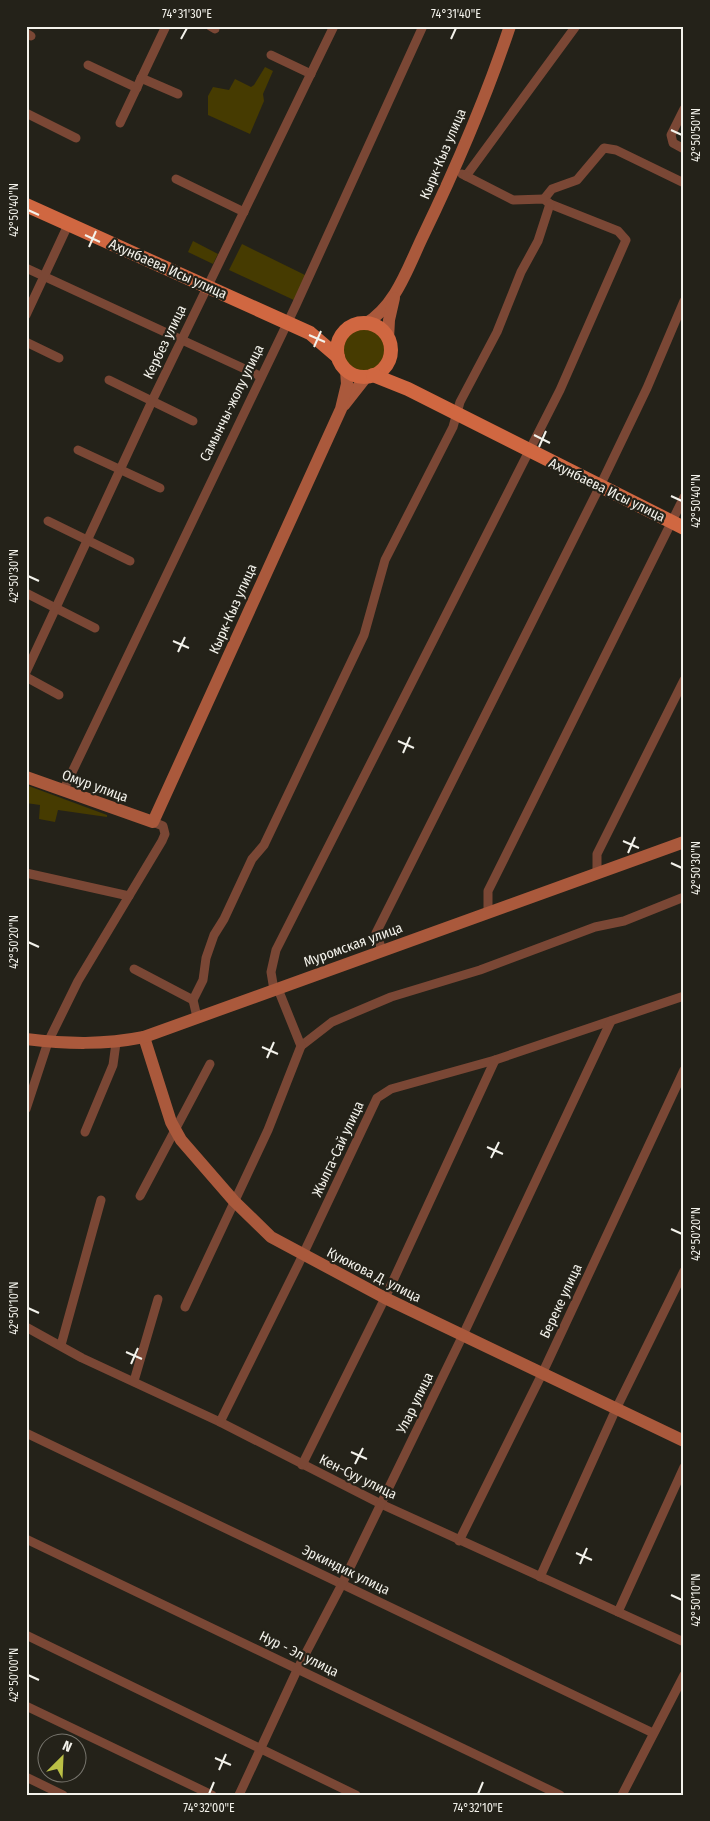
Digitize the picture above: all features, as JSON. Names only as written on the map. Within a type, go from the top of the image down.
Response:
[{"type":"main road","name":"Ахунбаева Исы улица","points":[[26,205],[310,333],[338,356]]},
{"type":"main road","points":[[365,324],[381,330],[388,339],[390,356],[385,367],[370,376],[356,376],[346,370],[338,356],[338,345],[343,334],[353,326],[365,324]]},
{"type":"main road","name":"Ахунбаева Исы улица","points":[[310,333],[326,335],[343,334]]},
{"type":"main road","name":"Ахунбаева Исы улица","points":[[390,356],[397,374],[424,397]]},
{"type":"main road","name":"Ахунбаева Исы улица","points":[[370,376],[424,397],[456,415],[678,525]]},
{"type":"street","points":[[120,123],[166,26]]},
{"type":"street","name":"Кербез улица","points":[[26,672],[152,400],[334,26]]},
{"type":"street","name":"Самынчы-жолу улица","points":[[63,791],[287,322],[423,26]]},
{"type":"street","name":"Кырк-Кыз улица","points":[[365,324],[378,314],[396,291],[460,174],[510,26]]},
{"type":"street","points":[[301,1046],[276,990],[271,972],[276,950],[560,390],[626,240],[618,232],[547,202],[513,200],[460,174],[576,26]]},
{"type":"street","points":[[271,55],[311,74]]},
{"type":"street","points":[[88,65],[137,88]]},
{"type":"street","points":[[141,78],[178,94]]},
{"type":"street","points":[[684,109],[671,135],[673,143],[684,149]]},
{"type":"street","points":[[26,113],[76,138]]},
{"type":"street","points":[[197,1017],[193,1000],[203,980],[206,958],[214,935],[224,919],[252,859],[264,845],[364,635],[385,560],[453,427],[460,402],[497,332],[521,272],[538,241],[552,189],[577,180],[604,148],[616,150],[684,183]]},
{"type":"street","points":[[176,179],[244,212]]},
{"type":"street","points":[[26,315],[68,225]]},
{"type":"street","points":[[26,268],[260,376]]},
{"type":"street","name":"Кырк-Кыз улица","points":[[388,339],[389,320],[396,291]]},
{"type":"street","points":[[382,950],[376,933],[600,486],[647,388],[684,300]]},
{"type":"street","points":[[26,342],[59,358]]},
{"type":"street","name":"Кырк-Кыз улица","points":[[153,822],[341,409],[347,384],[346,370]]},
{"type":"street","name":"Кырк-Кыз улица","points":[[341,409],[370,376]]},
{"type":"street","points":[[109,380],[193,421]]},
{"type":"street","points":[[78,450],[160,488]]},
{"type":"street","points":[[488,913],[488,891],[678,525],[684,497]]},
{"type":"street","points":[[48,521],[130,561]]},
{"type":"street","points":[[26,594],[95,628]]},
{"type":"street","points":[[26,677],[58,695]]},
{"type":"street","points":[[597,874],[597,854],[684,680]]},
{"type":"street","name":"Омур улица","points":[[26,777],[153,822]]},
{"type":"street","points":[[26,1109],[48,1042],[78,981],[162,841],[164,834],[163,826],[153,822]]},
{"type":"street","name":"Муромская улица","points":[[26,1039],[77,1044],[116,1043],[144,1037],[684,842]]},
{"type":"street","points":[[26,873],[129,896]]},
{"type":"street","points":[[185,1307],[268,1130],[301,1046],[332,1022],[391,997],[480,970],[595,927],[624,921],[684,897]]},
{"type":"street","points":[[134,969],[193,1000]]},
{"type":"street","name":"Жылга-Сай улица","points":[[220,1422],[303,1255],[377,1098],[390,1089],[495,1060],[684,996]]},
{"type":"street","name":"Улар улица","points":[[239,1795],[298,1668],[342,1584],[464,1335],[610,1021]]},
{"type":"street","name":"Куюкова Д. улица","points":[[144,1037],[174,1128],[181,1140],[234,1201],[271,1237],[385,1298],[684,1441]]},
{"type":"street","points":[[85,1132],[113,1065],[116,1043]]},
{"type":"street","points":[[302,1465],[385,1298],[495,1060]]},
{"type":"street","points":[[140,1196],[174,1128],[210,1064]]},
{"type":"street","name":"Береке улица","points":[[459,1541],[542,1374],[684,1070]]},
{"type":"street","points":[[61,1345],[101,1200]]},
{"type":"street","points":[[540,1578],[616,1409],[684,1271]]},
{"type":"street","points":[[134,1381],[158,1299]]},
{"type":"street","name":"Кен-Суу улица","points":[[26,1327],[82,1358],[220,1422],[381,1504],[684,1642]]},
{"type":"street","name":"Эркиндик улица","points":[[26,1433],[653,1733]]},
{"type":"street","points":[[618,1612],[684,1467]]},
{"type":"street","name":"Нур - Эл улица","points":[[26,1540],[298,1668],[560,1795]]},
{"type":"street","points":[[26,1635],[356,1795]]},
{"type":"street","points":[[622,1795],[684,1675]]},
{"type":"street","points":[[26,1706],[212,1795]]},
{"type":"street","points":[[26,1776],[64,1795]]},
{"type":"shaded area","points":[[265,67],[273,71],[263,94],[264,101],[250,134],[208,115],[208,96],[213,87],[229,90],[235,79],[251,87]]},
{"type":"shaded area","points":[[193,241],[218,254],[213,264],[188,252]]},
{"type":"shaded area","points":[[242,244],[307,276],[296,301],[229,270]]},
{"type":"shaded area","points":[[368,329],[376,332],[382,338],[385,350],[382,362],[376,368],[360,371],[352,368],[346,362],[343,346],[346,338],[352,332]]},
{"type":"shaded area","points":[[26,785],[107,815],[107,817],[58,810],[55,822],[39,819],[40,805],[26,803]]}]
